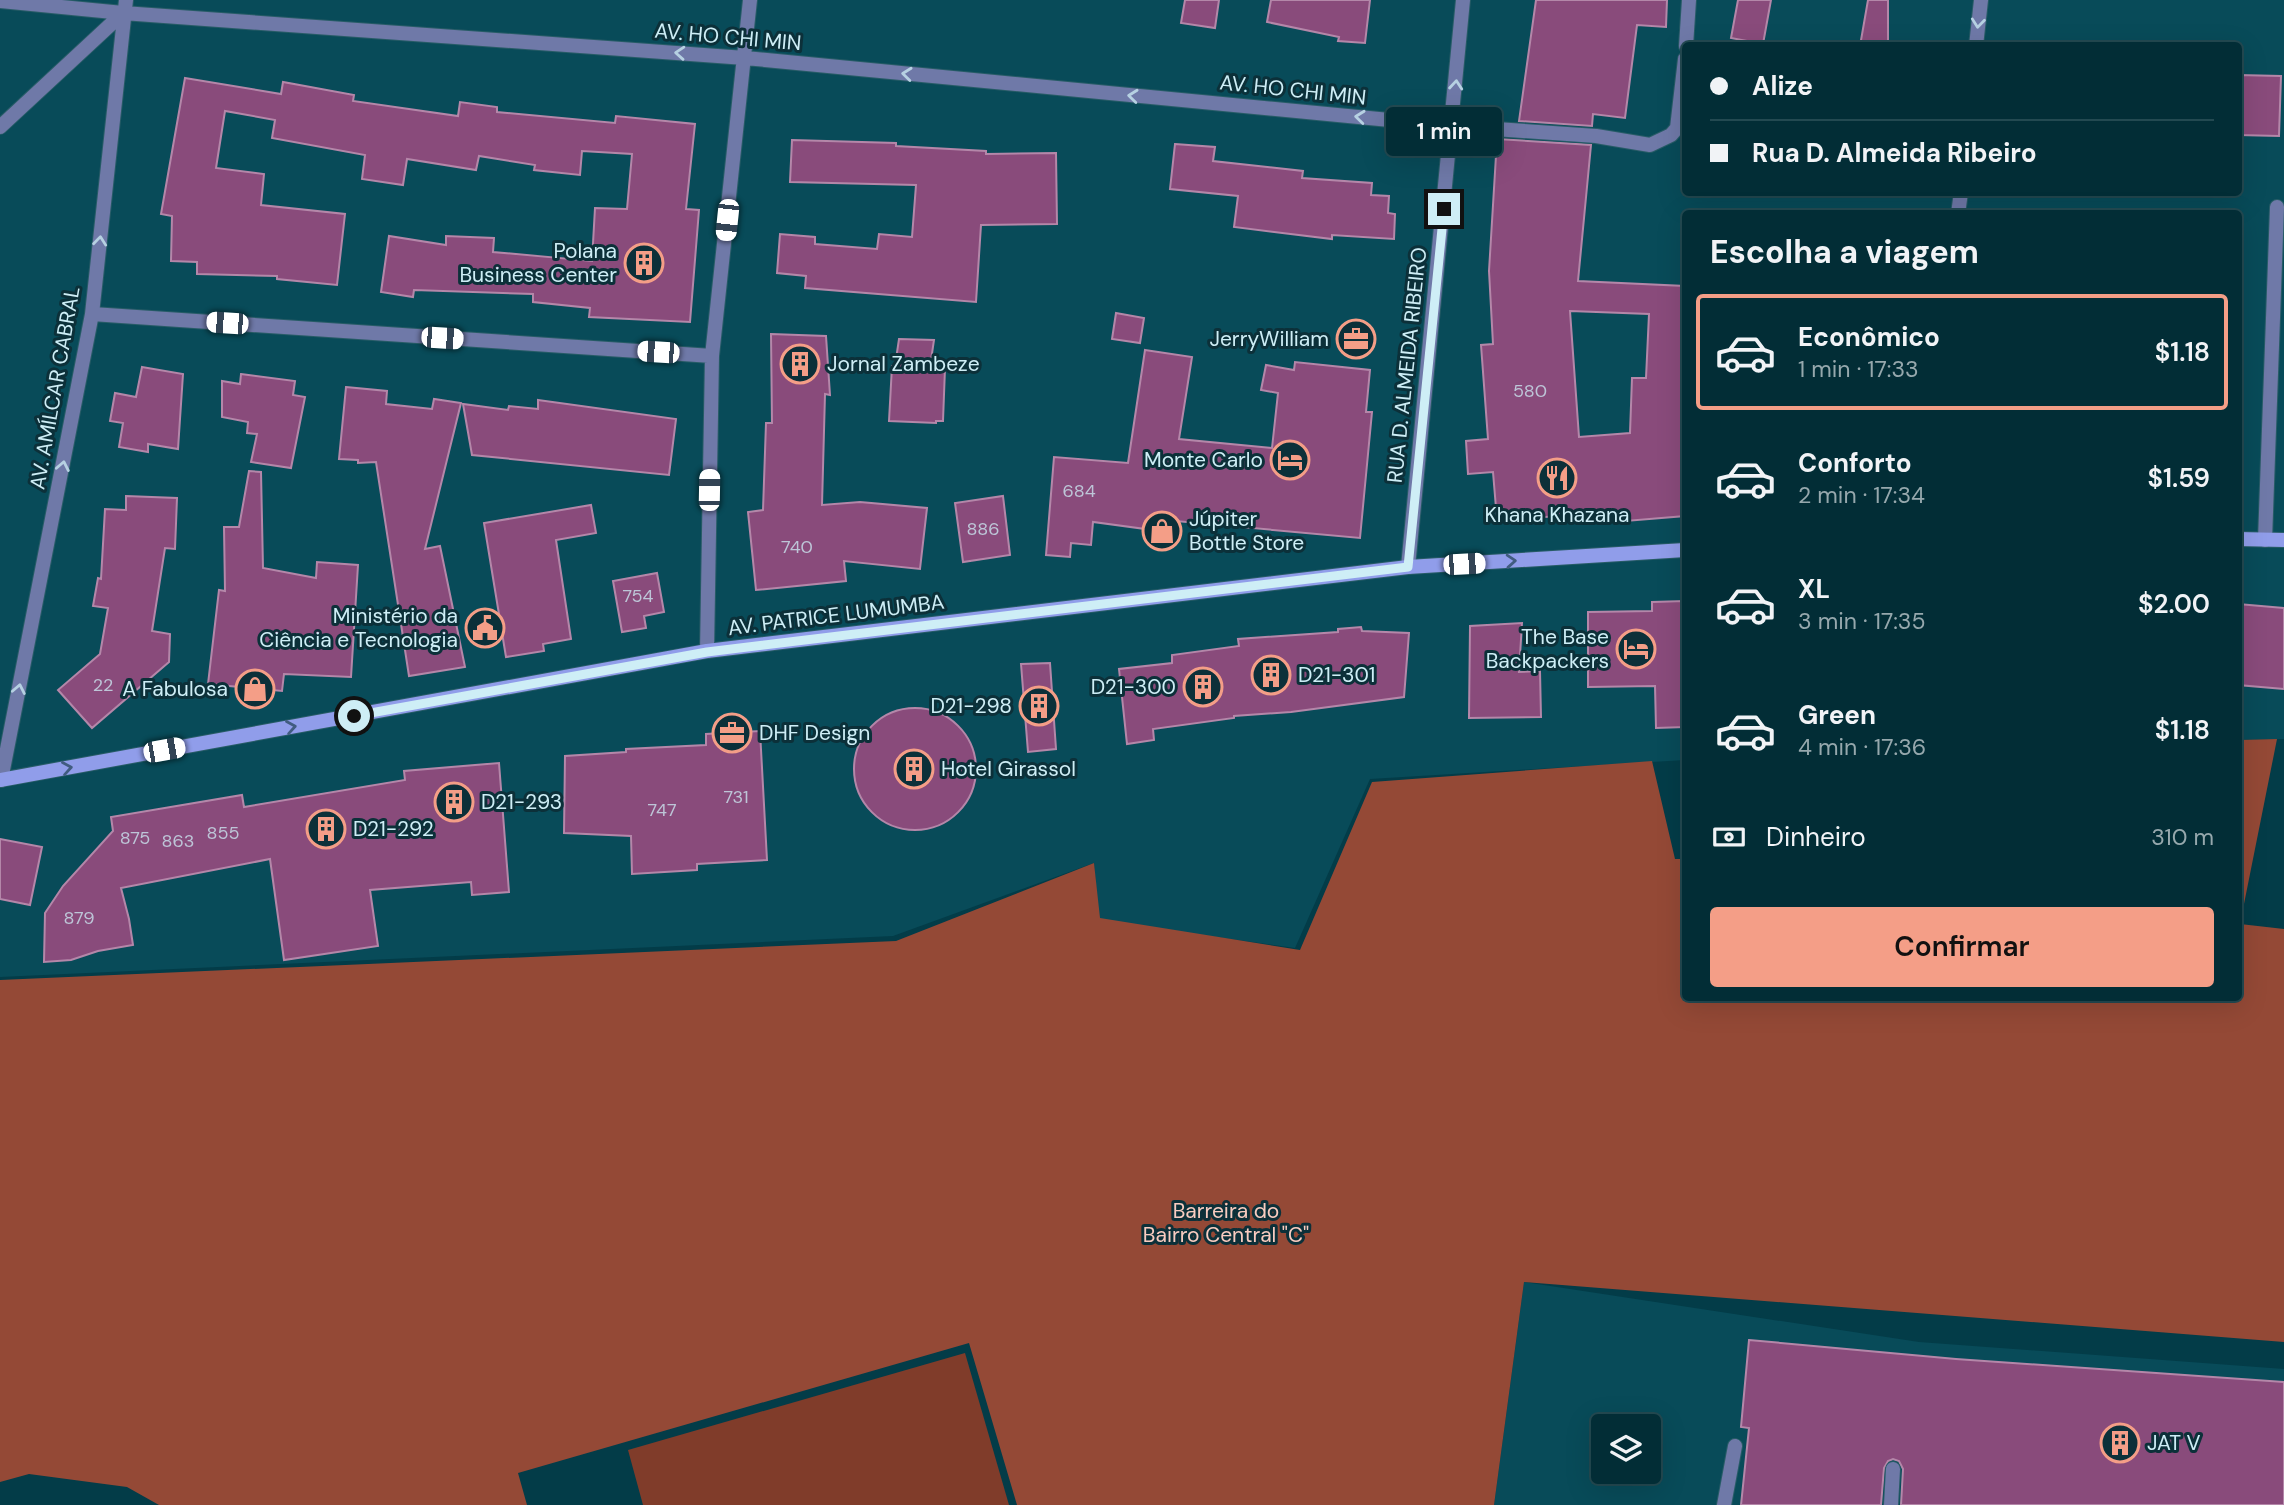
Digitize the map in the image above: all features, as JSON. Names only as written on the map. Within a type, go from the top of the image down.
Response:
[{"type":"main road","points":[[2242,539],[2284,540]]},
{"type":"main road","name":"AV. PATRICE LUMUMBA","points":[[0,780],[707,652],[1408,567],[1682,550]]},
{"type":"street","points":[[707,652],[712,356],[746,58],[750,0]]},
{"type":"street","name":"RUA D. ALMEIDA RIBEIRO","points":[[1408,567],[1463,0]]},
{"type":"street","points":[[1686,42],[1689,0]]},
{"type":"street","points":[[1976,42],[1981,0]]},
{"type":"street","name":"AV. HO CHI MIN","points":[[0,1],[124,7],[746,58],[1452,126],[1596,136],[1650,145],[1671,135],[1677,128],[1682,85]]},
{"type":"street","points":[[0,127],[124,7]]},
{"type":"street","name":"AV. AMÍLCAR CABRAL","points":[[0,780],[92,314],[124,7]]},
{"type":"street","points":[[2265,540],[2277,207]]},
{"type":"street","points":[[92,314],[712,356]]},
{"type":"street","points":[[1724,1505],[1735,1446]]},
{"type":"street","points":[[1891,1505],[1893,1469]]},
{"type":"shaded area","points":[[0,0],[2284,0],[2284,739],[2242,740],[2242,210],[1682,210],[1682,760],[1370,779],[1295,948],[1099,921],[1094,863],[893,936],[0,977]]},
{"type":"shaded area","points":[[1524,1282],[1919,1342],[2284,1369],[2284,1505],[1494,1505]]},
{"type":"shaded area","points":[[965,1353],[1009,1505],[643,1505],[628,1450]]},
{"type":"green space","name":"Barreira do Bairro Central \"C\"","points":[[2277,739],[2242,914],[2242,740]]},
{"type":"green space","name":"Barreira do Bairro Central \"C\"","points":[[1652,761],[1675,859],[1682,859],[1682,1001],[2242,1001],[2242,924],[2284,929],[2284,1342],[1524,1282],[1494,1505],[1017,1505],[969,1343],[518,1473],[527,1505],[159,1505],[127,1487],[29,1474],[0,1482],[0,980],[896,941],[1094,863],[1100,918],[1300,950],[1372,782]]},
{"type":"building","points":[[1185,0],[1219,0],[1215,28],[1181,23]]},
{"type":"building","points":[[1271,0],[1370,0],[1365,43],[1338,41],[1339,37],[1267,22]]},
{"type":"building","points":[[1536,0],[1667,0],[1666,27],[1637,25],[1625,118],[1593,114],[1592,126],[1519,121]]},
{"type":"building","points":[[1738,0],[1771,0],[1763,42],[1731,38]]},
{"type":"building","points":[[1868,0],[1888,0],[1888,42],[1861,42]]},
{"type":"building","points":[[2242,75],[2281,76],[2279,136],[2242,135]]},
{"type":"building","points":[[185,78],[281,94],[283,82],[354,95],[353,101],[458,116],[460,102],[497,107],[497,112],[615,123],[616,116],[695,124],[686,209],[699,210],[690,322],[589,317],[590,308],[533,302],[533,294],[414,290],[413,297],[381,292],[389,236],[446,245],[446,236],[494,238],[493,252],[592,261],[595,208],[627,209],[632,154],[582,151],[580,175],[534,170],[535,165],[479,156],[476,170],[407,159],[403,185],[362,179],[365,155],[272,138],[275,120],[225,111],[216,168],[264,174],[261,205],[345,214],[337,285],[277,279],[277,276],[197,274],[197,262],[171,261],[172,216],[161,214]]},
{"type":"building","points":[[1497,139],[1591,145],[1578,281],[1682,286],[1682,516],[1626,521],[1627,512],[1497,520],[1493,472],[1468,474],[1466,441],[1488,439],[1481,345],[1493,344],[1489,271]],"holes":[[[1570,311],[1649,314],[1646,378],[1632,378],[1630,433],[1579,437]]]},
{"type":"building","points":[[792,140],[896,143],[896,146],[986,151],[986,154],[1056,153],[1057,224],[981,225],[976,302],[805,288],[806,276],[777,273],[780,234],[815,237],[815,244],[877,249],[879,234],[912,237],[916,185],[790,182]]},
{"type":"building","points":[[1175,144],[1215,147],[1213,161],[1303,171],[1302,178],[1372,183],[1371,195],[1389,196],[1388,213],[1395,214],[1394,239],[1332,235],[1332,239],[1234,227],[1238,196],[1170,189]]},
{"type":"building","points":[[1116,313],[1144,318],[1140,343],[1112,339]]},
{"type":"building","points":[[771,334],[826,336],[830,395],[825,394],[822,505],[860,502],[927,508],[920,569],[844,561],[846,581],[756,590],[748,512],[763,510],[766,423],[772,423]]},
{"type":"building","points":[[899,339],[934,340],[930,367],[945,368],[943,421],[889,421],[892,366],[895,366]]},
{"type":"building","points":[[1145,350],[1192,357],[1179,439],[1272,448],[1278,393],[1261,390],[1266,365],[1294,370],[1295,362],[1370,370],[1366,412],[1372,412],[1360,538],[1176,521],[1175,533],[1093,522],[1091,545],[1071,543],[1070,557],[1046,555],[1054,457],[1128,463]]},
{"type":"building","points":[[142,367],[183,374],[178,449],[148,444],[148,452],[119,447],[123,423],[110,421],[115,393],[136,397]]},
{"type":"building","points":[[241,374],[295,381],[293,395],[305,397],[291,468],[251,462],[257,434],[247,433],[248,422],[222,417],[222,381],[240,384]]},
{"type":"building","points":[[346,387],[387,391],[386,404],[432,409],[434,399],[461,403],[425,549],[440,546],[465,667],[409,676],[376,462],[358,463],[358,460],[339,459]]},
{"type":"building","points":[[538,400],[676,419],[669,475],[472,455],[463,404],[508,410],[509,406],[538,409]]},
{"type":"building","points":[[249,471],[261,472],[263,568],[316,578],[317,562],[358,565],[351,677],[284,674],[282,691],[208,684],[219,590],[225,591],[224,527],[239,527]]},
{"type":"building","points":[[126,496],[177,498],[175,549],[165,548],[152,631],[170,634],[169,662],[92,728],[58,690],[100,654],[108,608],[93,606],[98,578],[101,579],[105,509],[126,510]]},
{"type":"building","points":[[1003,496],[1010,555],[963,562],[955,503]]},
{"type":"building","points":[[591,505],[596,533],[556,540],[571,639],[543,644],[544,651],[506,657],[484,523]]},
{"type":"building","points":[[657,573],[664,612],[644,616],[646,628],[622,632],[613,581]]},
{"type":"building","points":[[1682,601],[1682,727],[1656,728],[1655,686],[1588,687],[1588,612],[1652,611],[1652,602]]},
{"type":"building","points":[[2242,604],[2284,608],[2284,689],[2242,685]]},
{"type":"building","points":[[1522,623],[1519,672],[1540,671],[1541,717],[1469,718],[1470,626]]},
{"type":"building","points":[[1361,627],[1362,631],[1409,633],[1404,697],[1291,712],[1234,716],[1153,729],[1154,740],[1127,744],[1119,669],[1172,663],[1172,655],[1239,646],[1238,639],[1338,632],[1338,629]]},
{"type":"building","name":"D21-298","points":[[1050,663],[1056,749],[1028,752],[1021,664]]},
{"type":"building","name":"Hotel Girassol","points":[[915,708],[939,712],[958,726],[972,745],[976,769],[972,793],[958,812],[939,826],[915,830],[891,826],[872,812],[858,793],[854,769],[858,745],[872,726],[891,712]]},
{"type":"building","points":[[760,731],[767,860],[697,864],[697,870],[632,874],[631,836],[564,833],[565,756],[626,752],[626,749],[706,745],[706,734]]},
{"type":"building","points":[[499,763],[509,892],[472,895],[471,882],[370,890],[378,946],[284,960],[270,859],[121,888],[133,945],[98,951],[71,960],[44,962],[45,913],[63,886],[113,831],[111,817],[242,795],[244,807],[405,780],[404,771]]},
{"type":"building","points":[[0,839],[42,847],[30,905],[0,899]]},
{"type":"building","points":[[1749,1340],[1956,1359],[2284,1382],[2284,1505],[1901,1505],[1903,1469],[1899,1461],[1893,1459],[1888,1461],[1884,1468],[1881,1505],[1741,1505],[1749,1428],[1741,1427]]},
{"type":"place","name":"Polana Business Center","points":[[644,263]]},
{"type":"place","name":"JerryWilliam","points":[[1356,339]]},
{"type":"place","name":"Jornal Zambeze","points":[[800,364]]},
{"type":"place","name":"Monte Carlo","points":[[1290,460]]},
{"type":"place","name":"Khana Khazana","points":[[1557,478]]},
{"type":"place","name":"Júpiter Bottle Store","points":[[1162,531]]},
{"type":"place","name":"Ministério da Ciência e Tecnologia","points":[[485,628]]},
{"type":"place","name":"The Base Backpackers","points":[[1636,649]]},
{"type":"place","name":"D21-301","points":[[1271,675]]},
{"type":"place","name":"D21-300","points":[[1203,687]]},
{"type":"place","name":"A Fabulosa","points":[[255,689]]},
{"type":"place","name":"D21-298","points":[[1039,706]]},
{"type":"place","name":"DHF Design","points":[[732,733]]},
{"type":"place","name":"Hotel Girassol","points":[[914,769]]},
{"type":"place","name":"D21-293","points":[[454,802]]},
{"type":"place","name":"D21-292","points":[[326,829]]},
{"type":"place","name":"JAT V","points":[[2120,1443]]},
{"type":"route","points":[[354,716],[707,652],[1408,567],[1444,209]]}]
